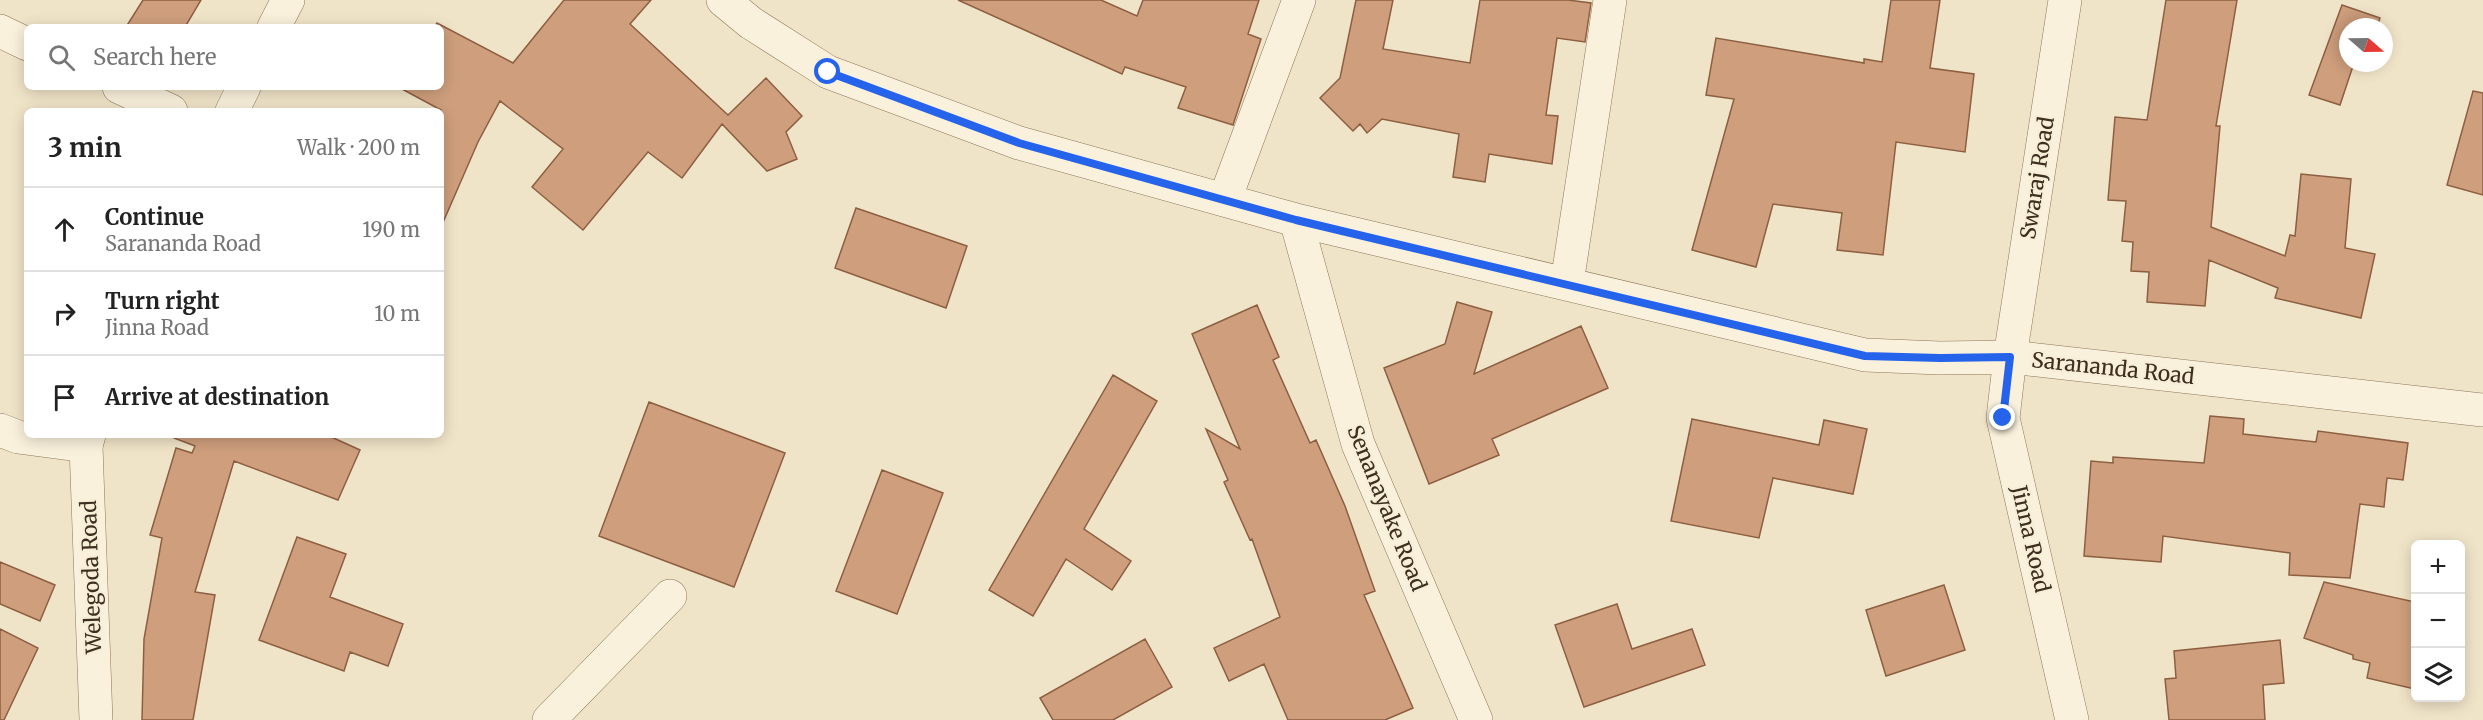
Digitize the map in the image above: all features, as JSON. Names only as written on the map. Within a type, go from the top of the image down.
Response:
[{"type":"street","points":[[276,24],[288,0]]},
{"type":"street","name":"Sarananda Road","points":[[723,0],[751,23],[828,72],[1019,143],[1296,220],[1865,356],[2010,357],[2483,410]]},
{"type":"street","points":[[1225,199],[1299,0]]},
{"type":"street","points":[[1567,283],[1610,0]]},
{"type":"street","name":"Swaraj Road","points":[[2010,357],[2065,0]]},
{"type":"street","points":[[0,31],[24,43]]},
{"type":"street","points":[[126,90],[164,108]]},
{"type":"street","points":[[234,108],[242,90]]},
{"type":"street","name":"Senanayake Road","points":[[1296,220],[1358,444],[1476,720]]},
{"type":"street","name":"Jinna Road","points":[[2010,357],[2003,418],[2072,720]]},
{"type":"street","points":[[0,430],[24,437]]},
{"type":"street","points":[[35,438],[87,441]]},
{"type":"street","name":"Welegoda Road","points":[[87,441],[96,720]]},
{"type":"street","points":[[549,720],[670,596]]},
{"type":"building","points":[[143,0],[201,0],[187,24],[128,24]]},
{"type":"building","points":[[564,0],[651,0],[630,24],[728,115],[766,78],[802,116],[786,132],[797,159],[767,171],[722,124],[682,178],[648,152],[583,230],[532,187],[563,149],[500,101],[478,142],[444,220],[444,108],[437,108],[404,90],[444,90],[444,27],[513,63]]},
{"type":"building","points":[[958,0],[1101,0],[1137,16],[1143,0],[1259,0],[1248,34],[1261,39],[1233,125],[1178,108],[1186,87],[1125,67],[1122,74]]},
{"type":"building","points":[[1356,0],[1393,0],[1383,49],[1470,63],[1480,0],[1568,0],[1591,3],[1585,42],[1557,38],[1546,115],[1558,116],[1552,164],[1489,154],[1485,182],[1453,177],[1459,134],[1382,119],[1367,133],[1360,124],[1353,131],[1320,98],[1340,78]]},
{"type":"building","points":[[1891,0],[1940,0],[1930,68],[1974,74],[1965,152],[1896,142],[1883,255],[1837,250],[1842,213],[1773,204],[1756,267],[1692,250],[1734,99],[1706,95],[1716,38],[1864,63],[1864,59],[1882,62]]},
{"type":"building","points":[[2166,0],[2237,0],[2216,126],[2220,126],[2211,227],[2285,256],[2290,235],[2295,236],[2301,174],[2351,179],[2345,248],[2375,254],[2361,318],[2275,298],[2278,288],[2209,260],[2205,306],[2147,302],[2149,272],[2131,271],[2133,242],[2122,241],[2126,201],[2108,200],[2115,117],[2147,120]]},
{"type":"building","points":[[2342,5],[2380,18],[2339,18],[2339,72],[2351,72],[2340,105],[2309,95]]},
{"type":"building","points":[[2473,91],[2483,93],[2483,195],[2447,185]]},
{"type":"building","points":[[856,208],[967,246],[946,308],[835,268]]},
{"type":"building","points":[[1457,302],[1492,312],[1474,374],[1581,326],[1608,388],[1492,439],[1499,455],[1429,484],[1384,368],[1445,344]]},
{"type":"building","points":[[1257,305],[1279,357],[1273,360],[1310,443],[1316,440],[1345,506],[1375,591],[1364,595],[1413,708],[1385,720],[1288,720],[1264,664],[1229,681],[1214,648],[1280,617],[1252,539],[1250,540],[1224,482],[1228,480],[1206,429],[1240,449],[1192,334]]},
{"type":"building","points":[[1113,375],[1157,401],[1084,529],[1131,561],[1112,590],[1066,559],[1033,616],[989,590]]},
{"type":"building","points":[[649,402],[785,453],[734,587],[599,536]]},
{"type":"building","points":[[2210,416],[2244,419],[2243,434],[2316,442],[2318,431],[2408,443],[2403,480],[2387,478],[2384,507],[2360,504],[2350,578],[2289,575],[2290,553],[2163,536],[2161,562],[2084,556],[2091,461],[2113,463],[2113,457],[2204,463]]},
{"type":"building","points":[[1692,419],[1819,445],[1824,420],[1867,429],[1853,494],[1773,478],[1759,538],[1671,521]]},
{"type":"building","points":[[174,438],[334,438],[360,450],[338,500],[234,461],[195,592],[215,595],[193,720],[142,720],[144,639],[162,538],[150,535],[176,448],[192,453],[195,446]]},
{"type":"building","points":[[882,470],[943,493],[897,614],[836,591]]},
{"type":"building","points":[[297,537],[346,554],[330,597],[403,624],[388,666],[350,652],[344,671],[259,640]]},
{"type":"building","points":[[0,562],[55,585],[40,621],[0,604]]},
{"type":"building","points":[[2324,582],[2411,601],[2411,688],[2367,678],[2370,663],[2353,659],[2353,655],[2304,638]]},
{"type":"building","points":[[1944,585],[1965,650],[1886,676],[1866,610]]},
{"type":"building","points":[[1617,604],[1632,649],[1692,629],[1705,665],[1584,707],[1555,625]]},
{"type":"building","points":[[0,629],[38,648],[4,720],[0,720]]},
{"type":"building","points":[[1145,639],[1172,687],[1113,720],[1053,720],[1040,698]]},
{"type":"building","points":[[2280,640],[2284,683],[2263,685],[2265,720],[2169,720],[2165,679],[2176,678],[2174,651]]},
{"type":"route","points":[[828,72],[1019,143],[1296,220],[1865,356],[2010,357],[2003,418]]}]
